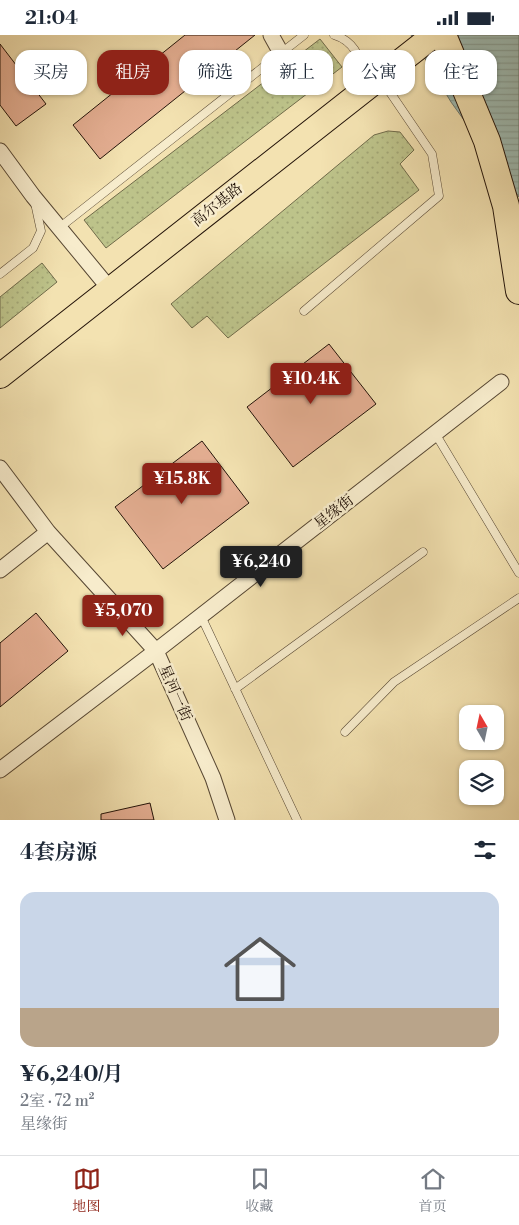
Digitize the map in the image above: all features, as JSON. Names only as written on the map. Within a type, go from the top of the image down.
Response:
[{"type":"highway","points":[[443,35],[487,141]]},
{"type":"highway","points":[[452,35],[468,67],[506,205],[519,291]]},
{"type":"main road","name":"高尔基路","points":[[415,50],[434,35]]},
{"type":"main road","name":"高尔基路","points":[[0,375],[358,95]]},
{"type":"street","points":[[271,35],[279,50]]},
{"type":"street","points":[[0,151],[33,196],[109,288]]},
{"type":"street","name":"星缘街","points":[[0,770],[502,382]]},
{"type":"street","name":"星河一街","points":[[0,468],[48,532],[156,651],[213,778],[227,820]]},
{"type":"street","points":[[0,570],[48,532]]},
{"type":"lane","points":[[285,50],[304,35]]},
{"type":"lane","points":[[334,35],[343,38],[354,50]]},
{"type":"lane","points":[[59,228],[261,69]]},
{"type":"lane","points":[[304,311],[439,196],[432,154],[388,95]]},
{"type":"lane","points":[[0,274],[33,248],[41,231],[33,196]]},
{"type":"lane","points":[[435,433],[519,573]]},
{"type":"lane","points":[[235,689],[423,552]]},
{"type":"lane","points":[[344,732],[394,682],[519,598]]},
{"type":"lane","points":[[201,616],[297,820]]},
{"type":"green space","points":[[320,39],[329,50],[306,50]]},
{"type":"green space","points":[[333,56],[342,67],[333,74]]},
{"type":"green space","points":[[261,84],[261,95],[305,95],[106,248],[84,220],[247,95],[251,95],[251,92]]},
{"type":"green space","points":[[388,131],[400,132],[414,150],[400,164],[419,190],[228,338],[207,316],[192,328],[171,304],[374,135]]},
{"type":"green space","points":[[42,263],[57,282],[0,328],[0,297]]},
{"type":"water","points":[[411,35],[519,35],[519,197],[447,95],[497,95],[497,50],[425,50],[425,58]]},
{"type":"building","points":[[185,35],[255,35],[236,50],[179,50],[180,95],[100,159],[73,125],[110,95],[169,95],[169,50],[166,50]]},
{"type":"building","points":[[0,44],[15,64],[15,95],[39,95],[46,104],[16,126],[0,105]]},
{"type":"building","points":[[329,344],[376,404],[293,467],[247,407]]},
{"type":"building","points":[[202,441],[249,503],[163,569],[115,507]]},
{"type":"building","points":[[36,613],[68,651],[0,707],[0,643]]},
{"type":"building","points":[[150,803],[154,820],[101,820],[101,814]]}]
